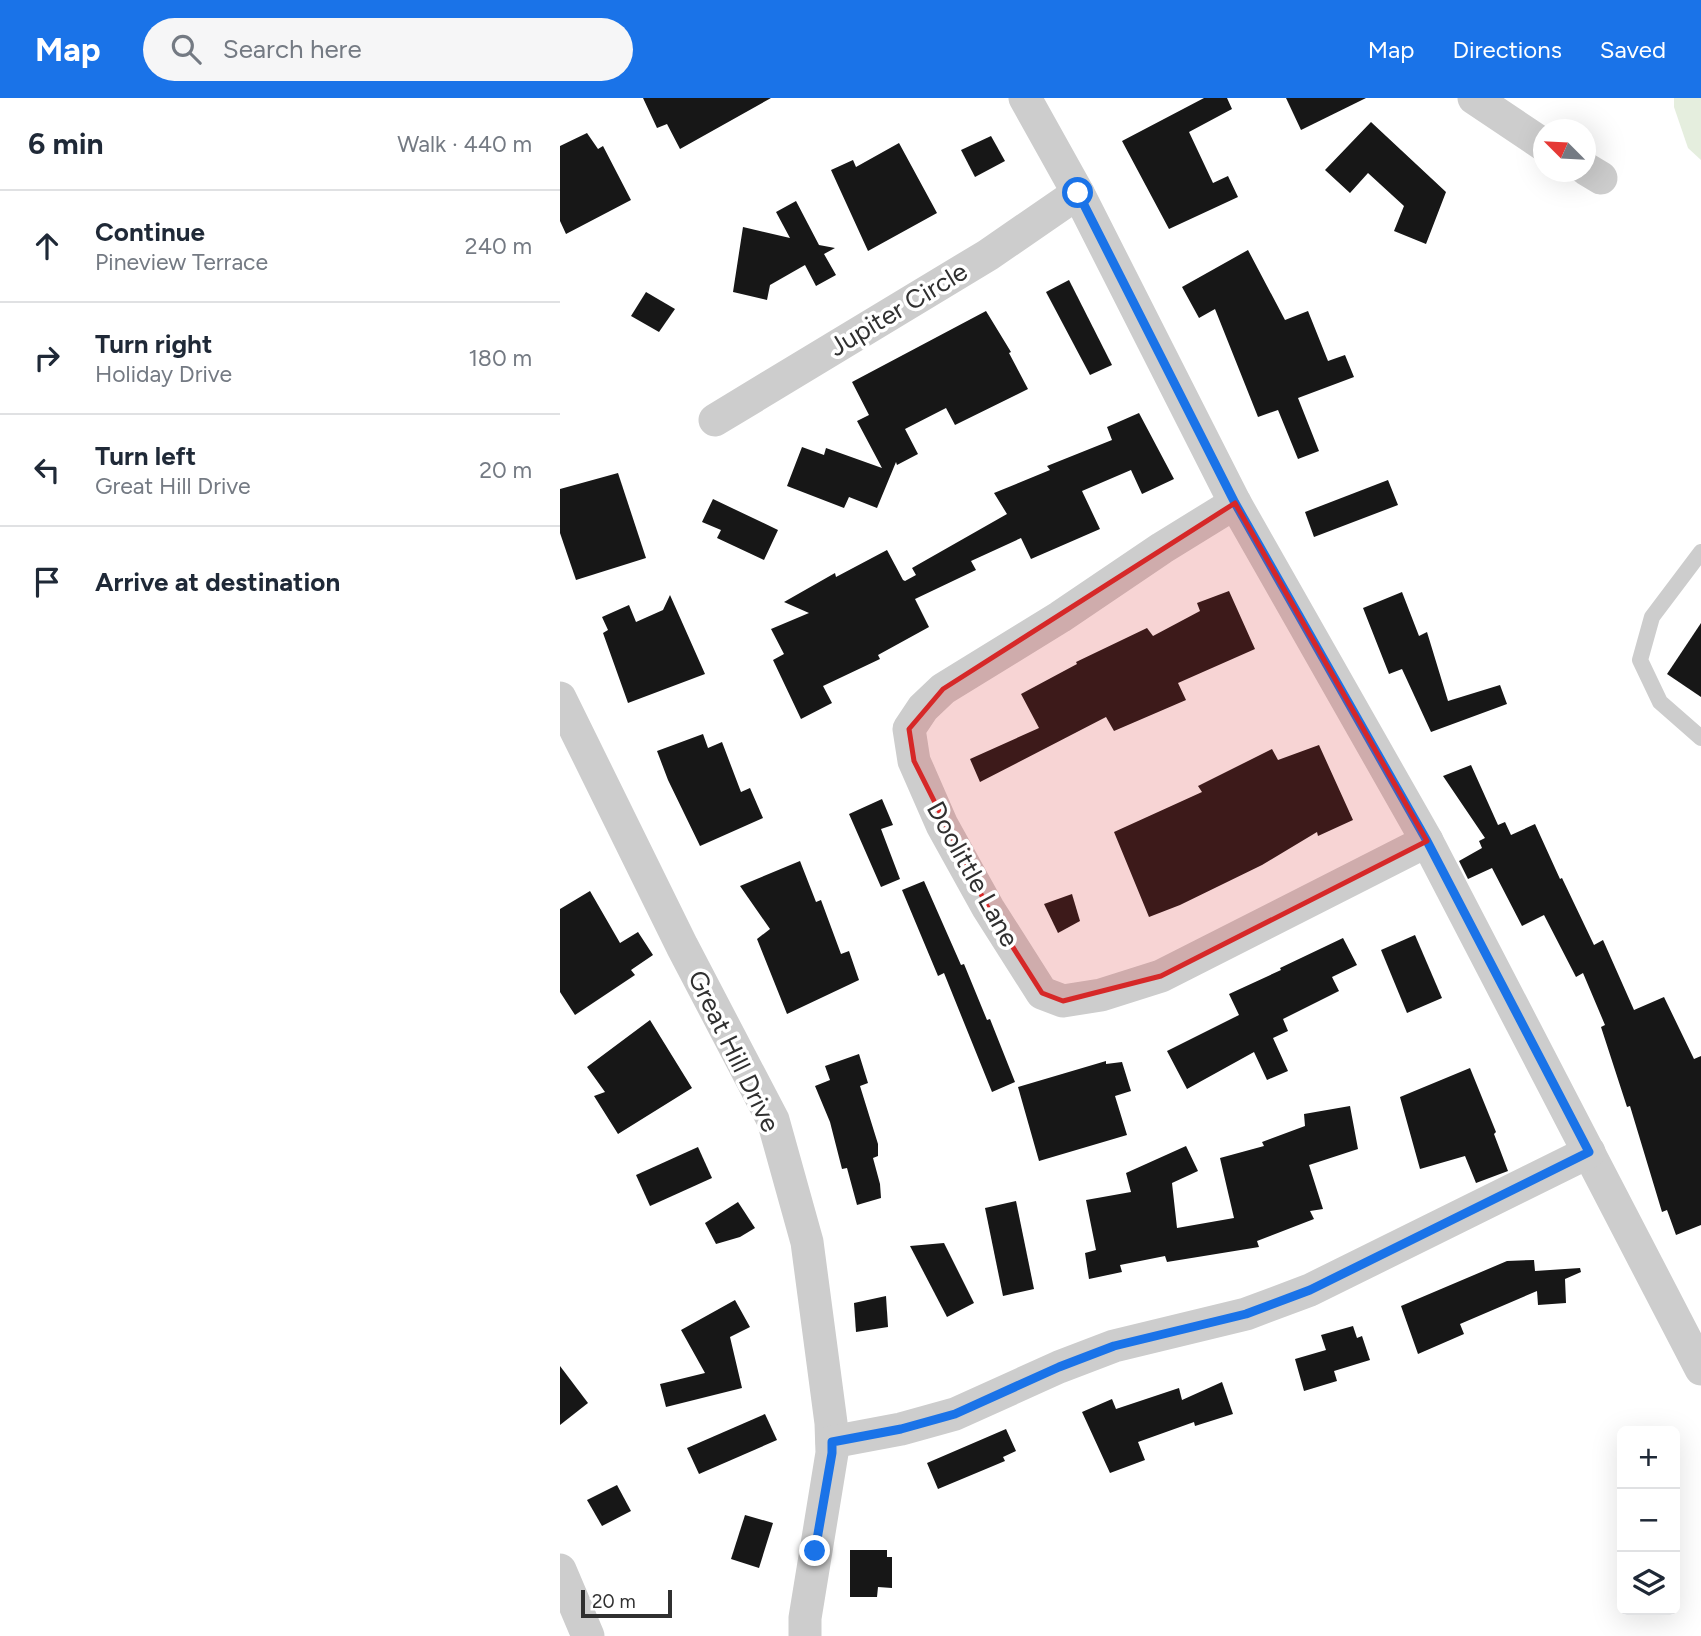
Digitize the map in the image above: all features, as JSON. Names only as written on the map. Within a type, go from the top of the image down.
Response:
[{"type":"street","points":[[1025,98],[1078,193],[1235,503],[1427,841],[1701,1369]]},
{"type":"street","points":[[1474,98],[1533,138]]},
{"type":"street","name":"Jupiter Circle","points":[[715,420],[988,255],[1078,193]]},
{"type":"street","name":"Doolittle Lane","points":[[1235,503],[943,689],[923,708],[909,729],[919,774],[942,825],[988,908],[1042,993],[1063,1001],[1101,995],[1161,976],[1427,841]]},
{"type":"street","name":"Great Hill Drive","points":[[560,698],[682,946],[773,1120],[807,1242],[831,1423],[832,1453],[804,1636]]},
{"type":"street","points":[[832,1442],[901,1429],[955,1414],[1059,1367],[1114,1346],[1246,1314],[1310,1290],[1589,1152]]},
{"type":"street","points":[[560,1570],[588,1636]]},
{"type":"lane","points":[[1701,552],[1651,618],[1640,660],[1660,702],[1701,738]]},
{"type":"highlighted area","points":[[1235,503],[1427,841],[1161,976],[1063,1001],[1042,993],[988,908],[914,761],[909,729],[943,689]]},
{"type":"green space","points":[[1674,98],[1701,98],[1701,160],[1688,148],[1674,107]]},
{"type":"building","points":[[643,98],[771,98],[680,149],[667,124],[657,128]]},
{"type":"building","points":[[1204,98],[1227,98],[1232,109],[1189,132],[1213,183],[1228,176],[1238,197],[1169,229],[1122,141]]},
{"type":"building","points":[[1286,98],[1366,98],[1301,130]]},
{"type":"building","points":[[1371,122],[1446,192],[1426,244],[1394,231],[1404,206],[1368,173],[1350,193],[1325,170]]},
{"type":"building","points":[[587,133],[598,149],[603,146],[631,200],[566,234],[560,221],[560,146]]},
{"type":"building","points":[[991,136],[1005,161],[975,177],[961,150]]},
{"type":"building","points":[[899,143],[937,213],[868,251],[831,170],[853,160],[856,167]]},
{"type":"building","points":[[796,201],[819,245],[835,248],[824,254],[836,275],[816,286],[805,265],[770,285],[767,300],[733,292],[743,227],[790,238],[776,212]]},
{"type":"building","points":[[1248,250],[1285,320],[1308,311],[1328,361],[1345,355],[1354,377],[1298,398],[1319,451],[1298,459],[1278,410],[1258,417],[1215,309],[1199,318],[1182,287]]},
{"type":"building","points":[[1069,280],[1112,365],[1090,375],[1046,292]]},
{"type":"building","points":[[646,292],[675,309],[659,332],[631,316]]},
{"type":"building","points":[[986,311],[1011,352],[1009,353],[1028,389],[955,425],[946,408],[905,429],[918,454],[897,465],[896,462],[877,508],[849,497],[844,508],[787,486],[802,447],[824,455],[826,448],[882,468],[857,421],[869,415],[852,382]]},
{"type":"building","points":[[1139,413],[1174,479],[1142,494],[1131,470],[1082,491],[1100,529],[1031,559],[1021,538],[971,561],[976,570],[915,599],[929,627],[878,655],[880,659],[823,686],[832,703],[801,719],[773,660],[784,654],[771,629],[809,613],[784,602],[835,573],[836,577],[887,550],[905,581],[916,575],[912,568],[1007,514],[994,493],[1050,470],[1047,466],[1112,440],[1107,427]]},
{"type":"building","points":[[618,473],[646,558],[576,580],[560,533],[560,489]]},
{"type":"building","points":[[1388,480],[1398,505],[1314,537],[1305,512]]},
{"type":"building","points":[[713,499],[778,530],[764,560],[717,538],[721,530],[702,522]]},
{"type":"building","points":[[1229,591],[1255,649],[1178,683],[1186,700],[1114,731],[1106,717],[980,782],[970,759],[1039,728],[1021,694],[1077,664],[1076,662],[1147,628],[1153,636],[1200,611],[1197,603]]},
{"type":"building","points":[[1402,592],[1419,636],[1427,632],[1448,701],[1500,685],[1507,704],[1431,732],[1402,669],[1389,674],[1363,608]]},
{"type":"building","points":[[670,595],[705,674],[628,703],[603,633],[608,630],[602,617],[629,605],[636,622],[663,610]]},
{"type":"building","points":[[1701,623],[1701,697],[1667,674]]},
{"type":"building","points":[[703,734],[708,748],[722,742],[741,792],[750,788],[763,818],[700,846],[657,751]]},
{"type":"building","points":[[1319,745],[1353,820],[1318,836],[1317,832],[1262,865],[1149,917],[1114,832],[1202,792],[1198,786],[1272,749],[1278,760]]},
{"type":"building","points":[[1471,765],[1498,825],[1505,822],[1511,835],[1535,824],[1594,945],[1603,940],[1634,1010],[1664,997],[1694,1059],[1701,1056],[1701,1225],[1676,1235],[1667,1210],[1662,1212],[1630,1106],[1627,1107],[1601,1027],[1605,1025],[1583,973],[1576,977],[1544,915],[1522,926],[1492,868],[1468,879],[1459,861],[1482,848],[1479,841],[1485,838],[1443,776]]},
{"type":"building","points":[[882,799],[893,825],[881,829],[900,879],[881,887],[849,814]]},
{"type":"building","points":[[800,861],[816,902],[821,900],[841,954],[849,951],[859,980],[787,1014],[757,939],[770,929],[740,886]]},
{"type":"building","points":[[924,881],[961,965],[964,964],[987,1020],[990,1019],[1015,1082],[992,1092],[944,973],[938,976],[902,890]]},
{"type":"building","points":[[590,891],[620,943],[638,932],[653,955],[631,970],[635,975],[575,1015],[560,992],[560,909]]},
{"type":"building","points":[[1072,894],[1080,921],[1058,933],[1044,904]]},
{"type":"building","points":[[1415,935],[1442,998],[1407,1013],[1381,950]]},
{"type":"building","points":[[1343,938],[1357,965],[1332,977],[1339,991],[1283,1019],[1288,1031],[1273,1038],[1288,1071],[1267,1080],[1254,1052],[1187,1089],[1167,1051],[1239,1015],[1229,994]]},
{"type":"building","points":[[650,1020],[692,1088],[618,1134],[594,1096],[605,1092],[587,1067]]},
{"type":"building","points":[[859,1054],[868,1083],[860,1086],[878,1144],[878,1156],[873,1158],[881,1198],[857,1205],[847,1168],[842,1169],[830,1122],[815,1086],[830,1080],[825,1066]]},
{"type":"building","points":[[1106,1061],[1106,1064],[1122,1062],[1131,1091],[1115,1096],[1127,1135],[1039,1161],[1018,1087]]},
{"type":"building","points":[[1470,1068],[1496,1132],[1494,1134],[1508,1171],[1476,1183],[1465,1156],[1420,1169],[1400,1097]]},
{"type":"building","points":[[1350,1106],[1358,1149],[1309,1165],[1323,1209],[1310,1211],[1314,1219],[1257,1241],[1259,1247],[1167,1262],[1165,1256],[1120,1265],[1122,1272],[1089,1279],[1085,1253],[1096,1250],[1086,1200],[1131,1192],[1126,1173],[1186,1146],[1198,1171],[1172,1183],[1177,1228],[1234,1218],[1220,1158],[1264,1146],[1262,1142],[1305,1126],[1304,1114]]},
{"type":"building","points":[[698,1147],[712,1178],[650,1206],[636,1175]]},
{"type":"building","points":[[1016,1201],[1034,1289],[1003,1296],[985,1208]]},
{"type":"building","points":[[738,1202],[755,1228],[740,1237],[716,1244],[705,1223]]},
{"type":"building","points":[[944,1243],[974,1303],[947,1317],[910,1246]]},
{"type":"building","points":[[1534,1260],[1535,1271],[1580,1268],[1581,1272],[1565,1279],[1566,1303],[1538,1305],[1537,1291],[1460,1324],[1464,1334],[1418,1354],[1401,1306],[1507,1261]]},
{"type":"building","points":[[886,1296],[888,1327],[856,1332],[854,1303]]},
{"type":"building","points":[[735,1300],[750,1327],[730,1337],[742,1388],[666,1407],[660,1384],[705,1373],[681,1330]]},
{"type":"building","points":[[1353,1326],[1357,1338],[1362,1336],[1370,1360],[1334,1371],[1337,1381],[1304,1391],[1295,1359],[1326,1350],[1321,1335]]},
{"type":"building","points":[[560,1366],[588,1403],[560,1425]]},
{"type":"building","points":[[1222,1382],[1233,1414],[1195,1426],[1194,1422],[1138,1442],[1145,1460],[1110,1473],[1082,1412],[1112,1399],[1116,1409],[1179,1388],[1182,1400]]},
{"type":"building","points":[[765,1414],[777,1440],[699,1474],[687,1448]]},
{"type":"building","points":[[1006,1429],[1016,1451],[1003,1457],[1005,1461],[938,1489],[927,1463]]},
{"type":"building","points":[[617,1485],[631,1511],[602,1526],[587,1500]]},
{"type":"building","points":[[745,1515],[773,1523],[759,1568],[731,1559]]},
{"type":"building","points":[[850,1550],[887,1550],[887,1557],[892,1557],[892,1588],[878,1587],[877,1597],[850,1597]]},
{"type":"route","points":[[815,1551],[824,1508],[832,1442],[901,1429],[955,1414],[1059,1367],[1114,1346],[1246,1314],[1310,1290],[1589,1152],[1427,841],[1235,503],[1078,193]]}]
